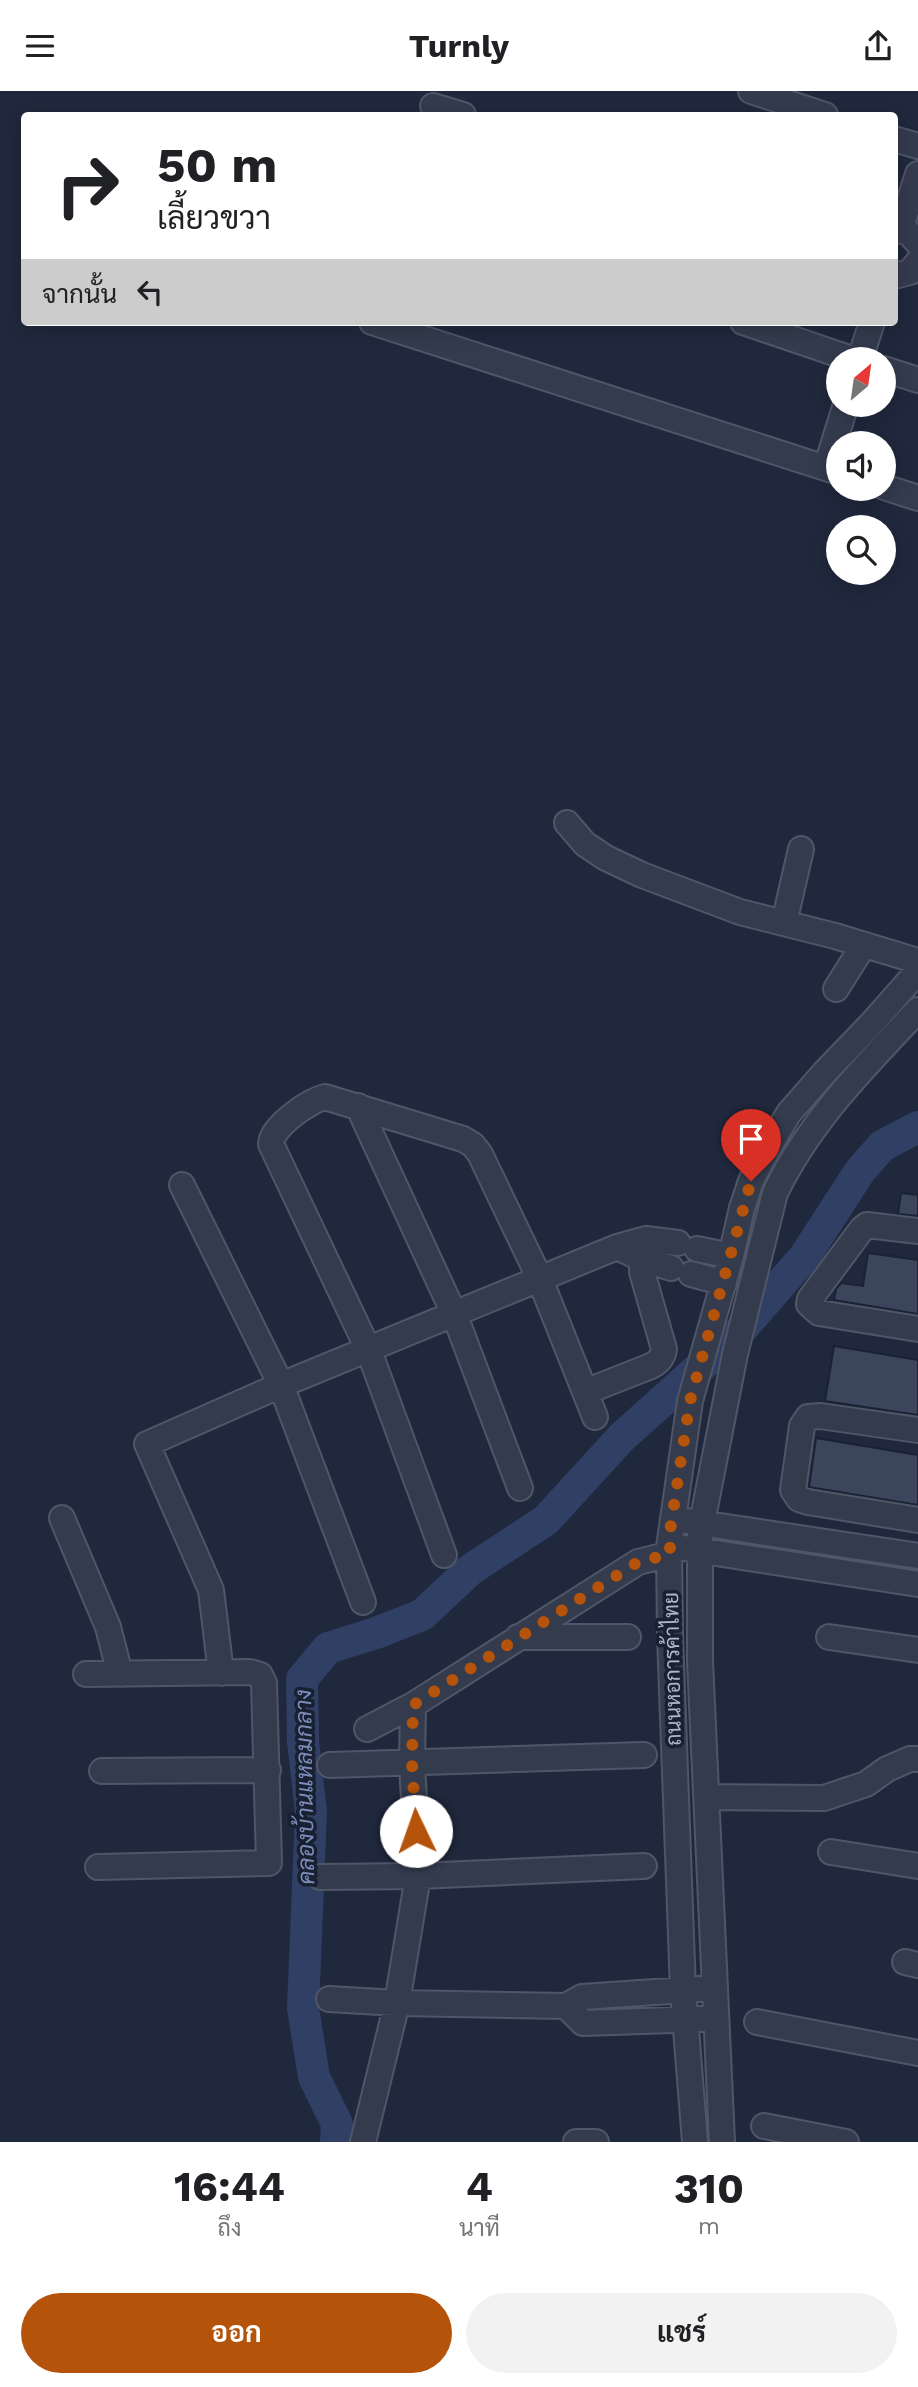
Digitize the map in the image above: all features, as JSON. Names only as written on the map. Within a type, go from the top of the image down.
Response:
[{"type":"street","points":[[751,91],[816,112]]},
{"type":"street","points":[[433,104],[455,112]]},
{"type":"street","points":[[898,140],[918,146]]},
{"type":"street","points":[[904,234],[918,174]]},
{"type":"street","points":[[898,275],[910,272],[918,262]]},
{"type":"street","points":[[384,326],[826,468]]},
{"type":"street","points":[[755,326],[826,350]]},
{"type":"street","points":[[864,347],[871,326]]},
{"type":"street","points":[[896,373],[918,380]]},
{"type":"street","points":[[896,491],[918,498]]},
{"type":"street","points":[[567,823],[585,844],[642,876],[740,912],[918,961]]},
{"type":"street","points":[[784,923],[800,849]]},
{"type":"street","points":[[836,989],[863,946]]},
{"type":"street","name":"ถนนหอการค้าไทย","points":[[695,2142],[683,1991],[670,1635],[672,1519],[690,1401],[751,1181],[782,1125],[825,1072],[918,971]]},
{"type":"street","name":"ถนนหอการค้าไทย","points":[[722,2142],[700,1661],[702,1523],[737,1347],[775,1193],[804,1140],[847,1085],[918,1010]]},
{"type":"street","points":[[444,1555],[369,1351],[271,1145],[271,1136],[278,1127],[317,1099],[326,1097],[463,1139],[473,1145],[480,1154],[539,1277],[595,1417]]},
{"type":"street","points":[[358,1105],[454,1316],[520,1488]]},
{"type":"street","points":[[182,1185],[281,1385],[363,1602]]},
{"type":"street","points":[[918,1231],[867,1225],[810,1299],[809,1304],[819,1313],[918,1329]]},
{"type":"street","points":[[221,1673],[211,1590],[147,1444],[281,1385],[617,1247],[644,1249],[688,1246],[731,1256]]},
{"type":"street","points":[[644,1249],[681,1271],[724,1283]]},
{"type":"street","points":[[585,1392],[652,1366],[659,1362],[663,1355],[664,1349],[643,1282],[644,1249]]},
{"type":"street","points":[[712,1323],[737,1347]]},
{"type":"street","points":[[918,1430],[820,1416],[808,1417],[802,1426],[793,1490],[799,1499],[808,1502],[918,1520]]},
{"type":"street","points":[[62,1518],[108,1627],[120,1674]]},
{"type":"street","points":[[672,1519],[918,1556]]},
{"type":"street","points":[[777,1562],[778,1534]]},
{"type":"street","points":[[366,1729],[413,1705],[638,1562],[670,1550],[700,1549],[918,1584]]},
{"type":"street","points":[[518,1637],[628,1637]]},
{"type":"street","points":[[829,1637],[918,1650]]},
{"type":"street","points":[[86,1674],[250,1671],[260,1675],[264,1683],[269,1863],[98,1867]]},
{"type":"street","points":[[363,2142],[397,2003],[418,1876],[412,1763],[413,1705]]},
{"type":"street","points":[[330,1765],[644,1755]]},
{"type":"street","points":[[707,1797],[824,1798],[866,1784],[887,1769],[910,1759],[918,1759]]},
{"type":"street","points":[[102,1772],[268,1770]]},
{"type":"street","points":[[831,1852],[918,1866]]},
{"type":"street","points":[[320,1877],[418,1876],[644,1866]]},
{"type":"street","points":[[329,1999],[566,2006],[582,1997],[714,1988]]},
{"type":"street","points":[[566,2006],[583,2023],[716,2018]]},
{"type":"street","points":[[757,2022],[918,2053]]},
{"type":"street","points":[[764,2126],[846,2142]]},
{"type":"street","points":[[576,2142],[596,2142]]},
{"type":"building","points":[[901,1193],[918,1195],[918,1216],[898,1214]]},
{"type":"building","points":[[868,1253],[918,1260],[918,1314],[834,1300],[836,1289],[841,1283],[863,1286]]},
{"type":"building","points":[[834,1346],[918,1360],[918,1415],[825,1401]]},
{"type":"building","points":[[816,1438],[918,1455],[918,1505],[809,1487]]},
{"type":"waterway","name":"คลองบ้านแหลมกลาง","points":[[336,2142],[337,2124],[314,2077],[303,2008],[311,1812],[303,1742],[302,1679],[328,1648],[422,1615],[470,1570],[546,1520],[621,1438],[739,1332],[805,1256],[860,1171],[882,1146],[918,1127]]},
{"type":"route","points":[[416,1831],[412,1763],[413,1705],[638,1562],[670,1554],[670,1531],[690,1401],[751,1181]]}]
